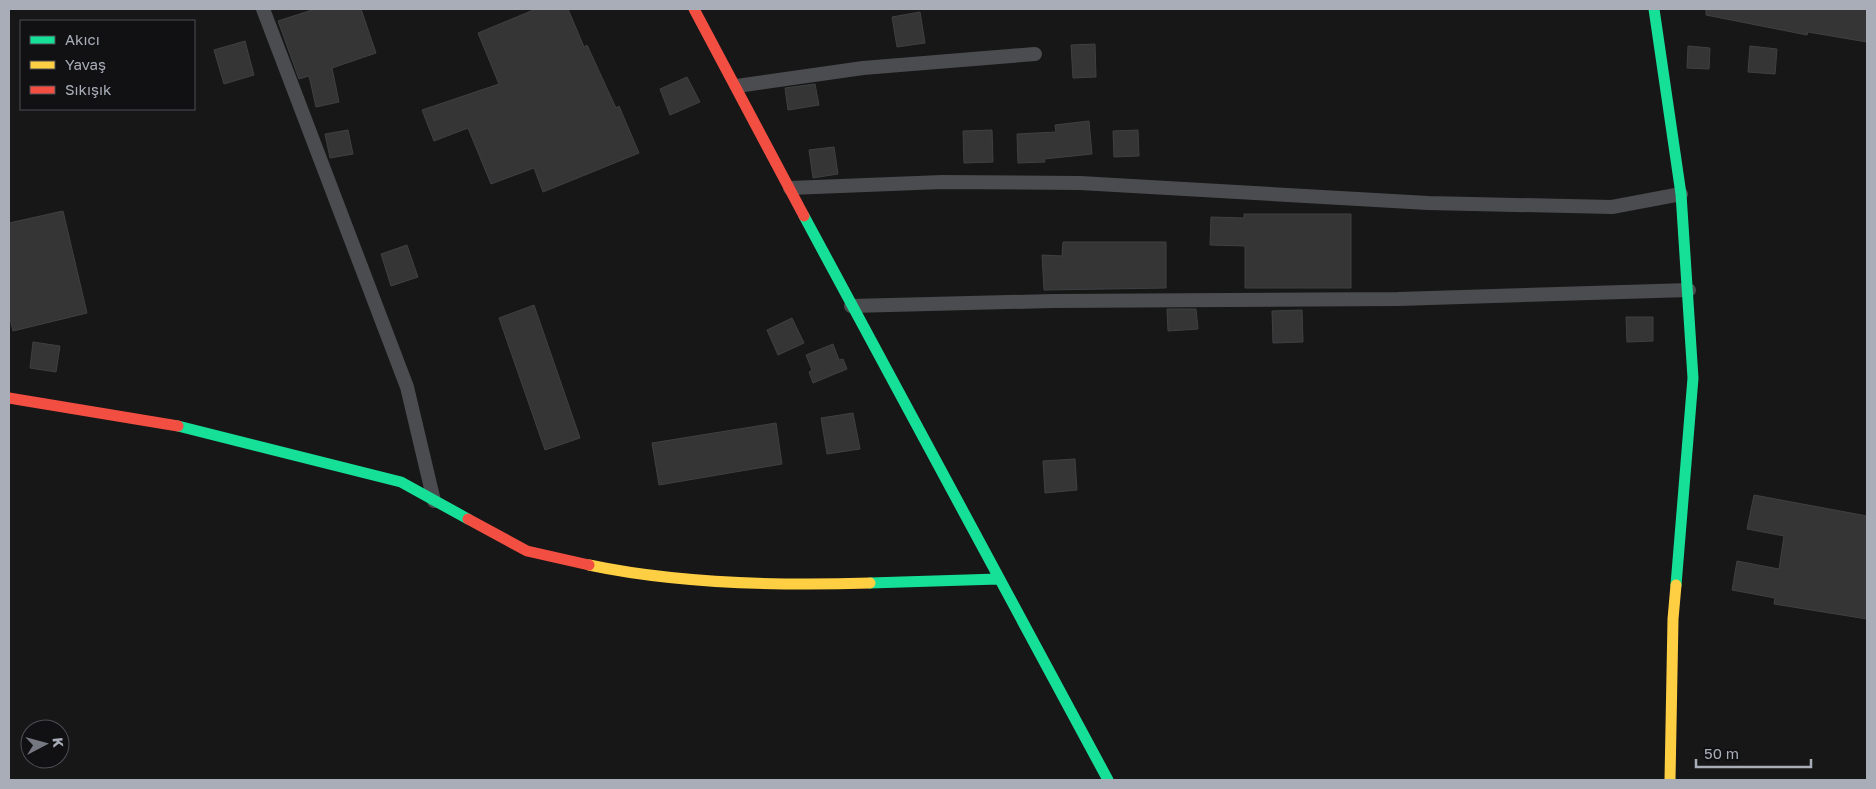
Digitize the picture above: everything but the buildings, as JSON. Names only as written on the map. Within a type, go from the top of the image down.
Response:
[{"type":"street","points":[[262,9],[407,387],[434,501]]},
{"type":"street","points":[[694,9],[737,86],[850,306],[1108,780]]},
{"type":"street","points":[[1654,9],[1681,194],[1689,290],[1693,378],[1673,620],[1670,780]]},
{"type":"street","points":[[737,86],[864,68],[1035,54]]},
{"type":"street","points":[[790,188],[942,182],[1080,184],[1428,203],[1612,206],[1681,194]]},
{"type":"street","points":[[850,306],[1053,301],[1398,299],[1689,290]]},
{"type":"street","points":[[9,398],[198,429],[401,482],[527,551],[627,573],[789,586],[998,579]]},
{"type":"traffic: fast","points":[[1654,9],[1681,194],[1693,378],[1676,585]]},
{"type":"traffic: fast","points":[[804,216],[1108,780]]},
{"type":"traffic: fast","points":[[178,426],[401,482],[468,519]]},
{"type":"traffic: fast","points":[[870,583],[998,579]]},
{"type":"traffic: slow","points":[[589,565],[693,580],[764,584],[870,583]]},
{"type":"traffic: slow","points":[[1670,780],[1673,619],[1676,585]]},
{"type":"traffic: jam","points":[[694,9],[804,216]]},
{"type":"traffic: jam","points":[[9,398],[178,426]]},
{"type":"traffic: jam","points":[[468,519],[527,551],[589,565]]}]
